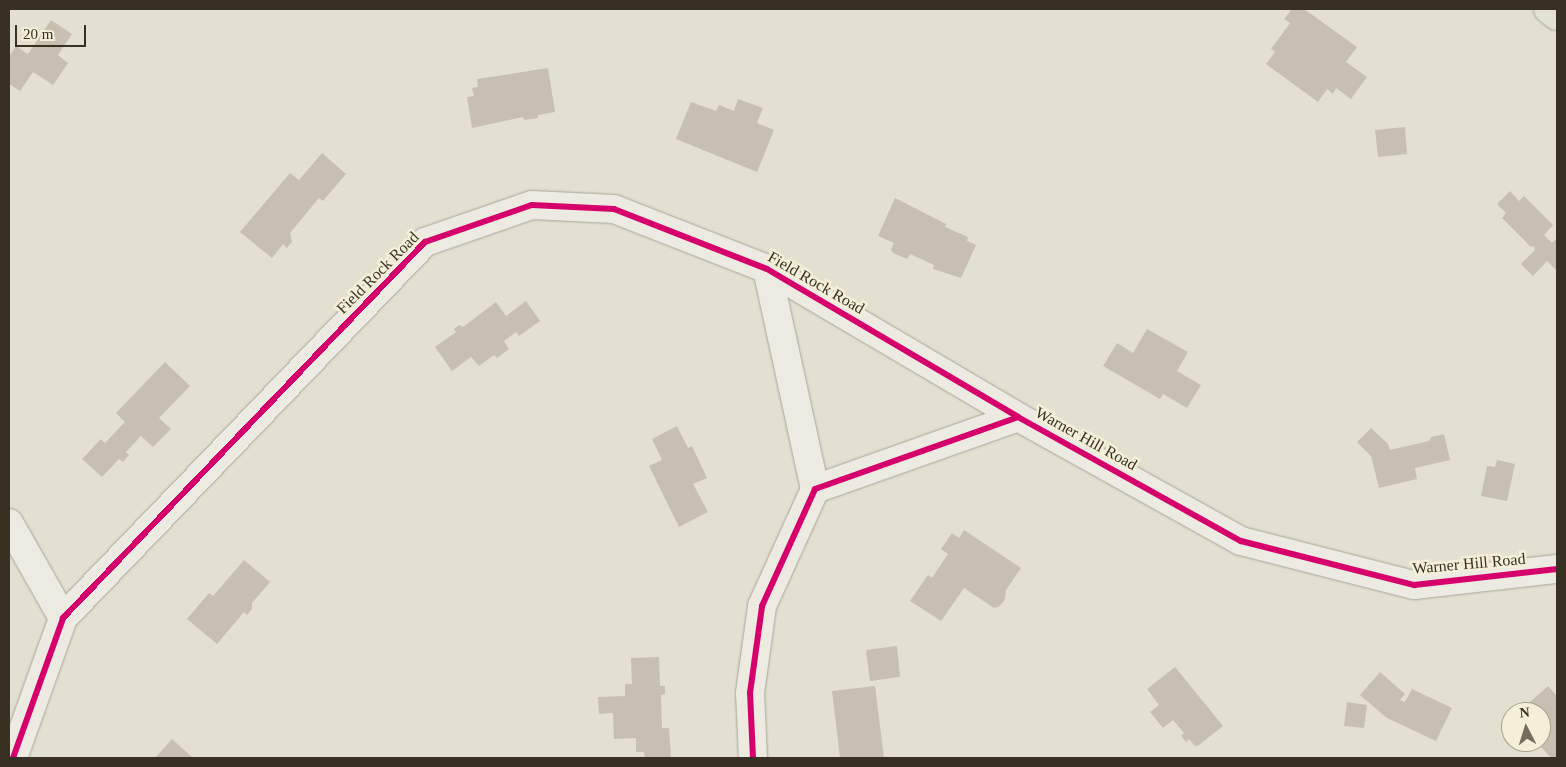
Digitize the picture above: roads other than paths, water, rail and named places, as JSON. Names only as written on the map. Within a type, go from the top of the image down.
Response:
[{"type":"main road","points":[[1548,9],[1557,16]]},
{"type":"street","name":"Field Rock Road","points":[[63,618],[425,242],[532,205],[614,209],[767,269],[1018,417]]},
{"type":"street","name":"Field Rock Road","points":[[767,269],[815,489]]},
{"type":"street","name":"Warner Hill Road","points":[[815,489],[1018,417],[1241,542],[1414,586],[1557,568]]},
{"type":"street","points":[[753,758],[750,693],[762,606],[815,489]]},
{"type":"street","points":[[9,523],[63,618],[13,758]]}]
